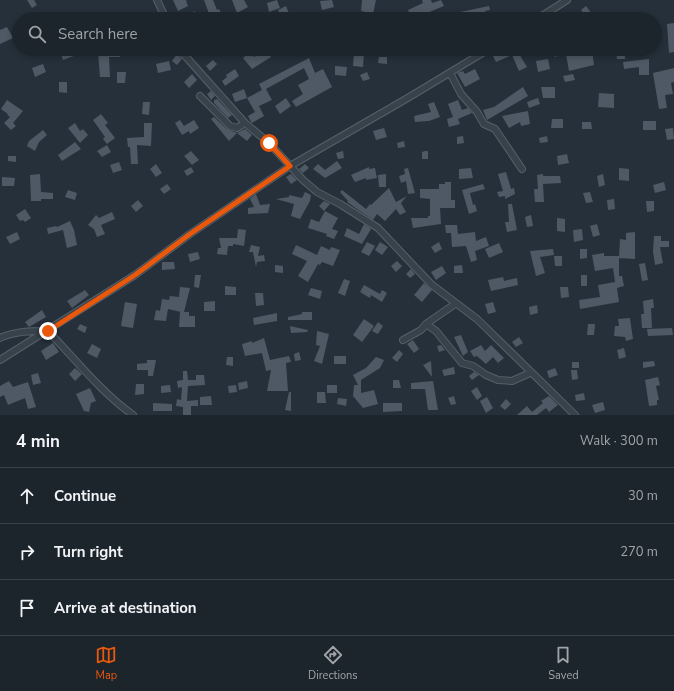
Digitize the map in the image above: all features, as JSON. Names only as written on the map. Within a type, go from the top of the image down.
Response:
[{"type":"street","points":[[157,0],[163,12]]},
{"type":"street","points":[[548,12],[567,0]]},
{"type":"street","points":[[185,56],[245,123],[269,143],[317,192],[340,204],[378,228],[432,285],[455,304],[477,319],[530,373],[575,415]]},
{"type":"street","points":[[0,360],[135,275],[190,234],[290,166],[478,56]]},
{"type":"street","points":[[450,73],[461,94],[477,112],[484,124],[495,128],[522,169]]},
{"type":"street","points":[[200,96],[230,126],[237,128],[245,123]]},
{"type":"street","points":[[403,340],[421,330],[426,324],[455,304]]},
{"type":"street","points":[[426,324],[436,331],[462,363],[473,366],[486,375],[498,380],[512,381],[530,373]]},
{"type":"street","points":[[0,338],[8,334],[26,331],[48,331],[86,374],[117,404],[133,415]]},
{"type":"building","points":[[27,0],[34,0],[37,5],[32,8]]},
{"type":"building","points":[[173,0],[186,0],[188,6],[178,11]]},
{"type":"building","points":[[204,0],[213,0],[217,10],[219,9],[220,12],[208,12]]},
{"type":"building","points":[[232,0],[244,0],[248,7],[237,12]]},
{"type":"building","points":[[277,0],[280,8],[269,12],[267,3]]},
{"type":"building","points":[[332,0],[334,7],[322,10],[320,1]]},
{"type":"building","points":[[362,0],[376,0],[373,12],[361,11]]},
{"type":"building","points":[[422,0],[431,0],[432,3],[441,0],[444,6],[429,12],[409,12],[408,10],[423,3]]},
{"type":"building","points":[[286,6],[288,12],[279,12],[278,10]]},
{"type":"building","points":[[489,6],[490,10],[485,12],[460,12]]},
{"type":"building","points":[[586,6],[590,12],[582,12],[581,10]]},
{"type":"building","points":[[674,23],[674,52],[669,53],[667,24]]},
{"type":"building","points":[[7,27],[12,38],[0,44],[0,30]]},
{"type":"building","points":[[62,56],[74,56],[63,60]]},
{"type":"building","points":[[98,56],[120,56],[109,57],[110,77],[100,77]]},
{"type":"building","points":[[176,56],[179,56],[182,59],[177,65],[172,61]]},
{"type":"building","points":[[245,56],[271,57],[252,69],[243,58]]},
{"type":"building","points":[[354,56],[364,56],[363,67],[353,66]]},
{"type":"building","points":[[493,56],[510,56],[496,62]]},
{"type":"building","points":[[512,56],[520,56],[527,67],[519,71]]},
{"type":"building","points":[[566,56],[593,56],[594,65],[569,71]]},
{"type":"building","points":[[617,56],[625,56],[625,59],[617,59]]},
{"type":"building","points":[[379,57],[387,57],[387,64],[378,63]]},
{"type":"building","points":[[309,58],[315,73],[323,69],[332,87],[296,107],[292,101],[303,94],[298,85],[309,79],[304,68],[266,89],[272,100],[259,106],[264,116],[252,123],[248,116],[255,112],[247,98],[262,90],[259,84]]},
{"type":"building","points":[[548,59],[550,69],[538,72],[536,61]]},
{"type":"building","points":[[649,59],[649,75],[639,75],[639,67],[624,69],[623,62]]},
{"type":"building","points":[[213,60],[217,64],[210,71],[206,66]]},
{"type":"building","points":[[169,61],[171,70],[158,73],[156,64]]},
{"type":"building","points":[[43,64],[46,72],[35,77],[32,68]]},
{"type":"building","points":[[335,66],[347,67],[346,76],[335,75]]},
{"type":"building","points":[[674,68],[674,82],[671,83],[673,94],[665,95],[667,108],[659,109],[653,73]]},
{"type":"building","points":[[235,69],[239,76],[225,86],[222,81],[227,77],[226,75]]},
{"type":"building","points":[[475,69],[480,79],[465,87],[457,73],[463,71],[465,74]]},
{"type":"building","points":[[117,72],[126,72],[125,83],[117,83]]},
{"type":"building","points":[[367,72],[370,79],[363,81],[360,75]]},
{"type":"building","points":[[192,74],[197,80],[189,88],[184,82]]},
{"type":"building","points":[[573,74],[575,80],[565,82],[563,76]]},
{"type":"building","points":[[59,82],[67,82],[67,93],[59,92]]},
{"type":"building","points":[[523,87],[528,96],[487,120],[483,110],[494,107]]},
{"type":"building","points":[[541,87],[555,87],[555,98],[543,98]]},
{"type":"building","points":[[244,89],[247,98],[235,102],[232,94]]},
{"type":"building","points":[[211,91],[215,96],[211,100],[207,94]]},
{"type":"building","points":[[599,93],[614,94],[614,108],[598,107]]},
{"type":"building","points":[[286,98],[291,106],[280,114],[275,106]]},
{"type":"building","points":[[538,98],[540,104],[529,108],[527,102]]},
{"type":"building","points":[[217,99],[232,115],[228,118],[214,103],[214,100]]},
{"type":"building","points":[[7,100],[23,111],[13,123],[16,126],[11,130],[4,123],[10,117],[1,109]]},
{"type":"building","points":[[458,100],[462,110],[468,108],[472,113],[458,119],[460,124],[449,127],[447,119],[453,117],[448,104]]},
{"type":"building","points":[[143,102],[150,102],[149,115],[142,114]]},
{"type":"building","points":[[434,102],[440,117],[429,121],[415,122],[414,116],[431,112],[428,104]]},
{"type":"building","points":[[528,111],[530,124],[521,126],[520,122],[509,128],[502,116]]},
{"type":"building","points":[[101,114],[108,123],[105,125],[115,138],[107,144],[103,139],[105,137],[93,120]]},
{"type":"building","points":[[214,117],[227,129],[237,133],[229,141],[211,119]]},
{"type":"building","points":[[552,119],[563,119],[563,128],[551,128]]},
{"type":"building","points":[[180,120],[184,126],[194,120],[199,128],[190,134],[189,131],[182,135],[175,123]]},
{"type":"building","points":[[643,121],[656,121],[656,130],[643,130]]},
{"type":"building","points":[[582,122],[591,122],[592,129],[582,129]]},
{"type":"building","points":[[75,123],[80,131],[83,129],[88,135],[80,143],[68,128]]},
{"type":"building","points":[[144,123],[152,123],[151,146],[137,145],[138,164],[131,164],[130,147],[128,147],[127,138],[144,137]]},
{"type":"building","points":[[384,128],[387,137],[376,140],[373,131]]},
{"type":"building","points":[[673,128],[674,139],[667,140],[665,129]]},
{"type":"building","points":[[245,129],[252,135],[247,141],[237,133]]},
{"type":"building","points":[[43,130],[47,135],[39,142],[35,151],[27,146],[29,141]]},
{"type":"building","points":[[463,136],[464,143],[457,144],[457,137]]},
{"type":"building","points":[[547,136],[548,142],[540,143],[539,138]]},
{"type":"building","points":[[404,141],[405,147],[398,148],[397,143]]},
{"type":"building","points":[[75,142],[81,149],[62,161],[58,155]]},
{"type":"building","points":[[107,145],[111,152],[102,157],[97,151]]},
{"type":"building","points":[[191,151],[199,160],[192,165],[184,156]]},
{"type":"building","points":[[343,151],[344,158],[338,159],[336,153]]},
{"type":"building","points":[[428,151],[428,159],[422,159],[422,152]]},
{"type":"building","points":[[567,154],[569,163],[558,165],[557,156]]},
{"type":"building","points":[[8,156],[16,156],[16,162],[8,161]]},
{"type":"building","points":[[337,161],[342,168],[325,178],[313,169],[318,164],[325,170]]},
{"type":"building","points":[[119,162],[122,170],[113,173],[110,165]]},
{"type":"building","points":[[156,164],[162,173],[156,177],[150,169]]},
{"type":"building","points":[[305,164],[309,168],[303,173],[299,169]]},
{"type":"building","points":[[191,167],[194,172],[187,176],[184,171]]},
{"type":"building","points":[[369,167],[369,169],[375,168],[377,178],[366,180],[366,178],[355,182],[351,175]]},
{"type":"building","points":[[408,168],[415,193],[408,194],[406,181],[401,183],[399,176],[405,174],[404,169]]},
{"type":"building","points":[[471,168],[473,178],[459,179],[459,169]]},
{"type":"building","points":[[619,168],[629,169],[629,181],[619,180]]},
{"type":"building","points":[[506,172],[511,189],[514,188],[515,194],[505,199],[505,196],[499,197],[497,192],[503,191],[498,174]]},
{"type":"building","points":[[40,174],[41,192],[53,193],[53,199],[31,201],[30,175]]},
{"type":"building","points":[[291,174],[297,180],[291,184],[286,177]]},
{"type":"building","points":[[386,174],[386,187],[379,187],[378,175]]},
{"type":"building","points":[[543,174],[543,176],[560,176],[561,183],[543,184],[544,202],[535,202],[534,189],[538,189],[537,175]]},
{"type":"building","points":[[603,174],[605,185],[599,187],[597,176]]},
{"type":"building","points":[[2,177],[15,178],[14,186],[2,186]]},
{"type":"building","points":[[445,182],[451,182],[451,200],[455,200],[455,208],[440,208],[441,224],[413,228],[411,218],[428,218],[428,216],[430,216],[430,199],[420,198],[420,189],[439,189],[439,184],[445,184]]},
{"type":"building","points":[[664,182],[666,190],[655,193],[653,185]]},
{"type":"building","points":[[167,184],[171,189],[164,194],[160,189]]},
{"type":"building","points":[[483,184],[485,189],[470,193],[473,205],[475,204],[477,211],[469,214],[462,190]]},
{"type":"building","points":[[389,188],[396,202],[407,196],[401,203],[406,212],[400,215],[396,209],[385,221],[377,214],[373,220],[347,202],[348,201],[340,192],[342,190],[366,209]]},
{"type":"building","points":[[68,190],[77,193],[75,200],[65,197]]},
{"type":"building","points":[[305,192],[311,195],[310,201],[300,219],[291,216],[294,204],[276,199],[289,197],[289,195],[302,198]]},
{"type":"building","points":[[590,192],[593,202],[586,203],[583,193]]},
{"type":"building","points":[[256,194],[260,205],[270,204],[268,213],[248,214],[248,208],[254,207],[250,199]]},
{"type":"building","points":[[614,199],[615,209],[608,210],[607,200]]},
{"type":"building","points":[[138,200],[143,206],[136,212],[131,206]]},
{"type":"building","points":[[324,201],[330,204],[324,211],[319,206]]},
{"type":"building","points":[[646,201],[654,201],[654,211],[647,212]]},
{"type":"building","points":[[508,204],[512,204],[517,230],[507,232],[505,222],[509,222]]},
{"type":"building","points":[[25,209],[31,218],[25,222],[23,220],[20,221],[16,215]]},
{"type":"building","points":[[325,211],[338,218],[332,229],[338,231],[334,239],[326,236],[327,234],[308,228],[311,219],[319,222]]},
{"type":"building","points":[[112,212],[115,219],[101,225],[105,234],[97,237],[94,229],[88,225],[96,215],[99,218]]},
{"type":"building","points":[[531,215],[533,226],[527,227],[525,217]]},
{"type":"building","points":[[557,218],[565,219],[565,232],[557,231]]},
{"type":"building","points":[[70,221],[74,230],[77,245],[67,248],[63,230],[48,234],[47,228],[57,227]]},
{"type":"building","points":[[364,224],[371,229],[362,244],[344,236],[347,228],[359,234]]},
{"type":"building","points":[[597,224],[600,235],[593,237],[590,226]]},
{"type":"building","points":[[445,225],[457,225],[458,234],[475,232],[476,241],[486,237],[489,246],[475,251],[477,260],[471,262],[466,246],[452,247],[451,233],[446,233]]},
{"type":"building","points":[[238,229],[246,230],[244,246],[233,244],[233,246],[228,246],[227,255],[217,254],[218,248],[221,248],[219,238],[237,238]]},
{"type":"building","points":[[582,229],[583,240],[574,242],[573,230]]},
{"type":"building","points":[[17,232],[20,239],[10,244],[6,237]]},
{"type":"building","points":[[635,232],[635,259],[619,258],[620,239],[626,240],[626,233]]},
{"type":"building","points":[[654,236],[661,236],[661,241],[669,241],[669,247],[660,247],[663,263],[655,265],[653,251]]},
{"type":"building","points":[[367,242],[375,246],[369,256],[361,252]]},
{"type":"building","points":[[380,242],[388,247],[382,255],[375,250]]},
{"type":"building","points":[[439,242],[442,249],[435,253],[431,247]]},
{"type":"building","points":[[499,243],[503,252],[489,258],[485,249]]},
{"type":"building","points":[[251,245],[260,247],[258,256],[264,255],[265,261],[257,262],[256,267],[253,252],[249,252]]},
{"type":"building","points":[[296,245],[317,255],[321,246],[330,250],[331,247],[340,250],[333,266],[322,262],[320,265],[318,264],[308,282],[298,276],[307,261],[292,254]]},
{"type":"building","points":[[553,249],[554,255],[540,257],[545,273],[536,276],[530,251]]},
{"type":"building","points":[[580,249],[587,249],[587,258],[580,259]]},
{"type":"building","points":[[198,252],[200,259],[190,262],[188,254]]},
{"type":"building","points":[[604,253],[604,256],[619,256],[619,276],[622,276],[624,286],[617,288],[619,302],[580,309],[579,300],[600,297],[598,285],[615,282],[613,268],[595,271],[592,255]]},
{"type":"building","points":[[554,256],[562,256],[562,266],[555,266]]},
{"type":"building","points":[[397,261],[402,266],[396,272],[391,266]]},
{"type":"building","points":[[162,262],[174,262],[175,269],[162,270]]},
{"type":"building","points":[[645,263],[648,280],[642,281],[639,264]]},
{"type":"building","points":[[275,265],[283,266],[283,273],[275,272]]},
{"type":"building","points":[[462,265],[463,273],[454,273],[454,266]]},
{"type":"building","points":[[442,266],[446,273],[436,280],[431,272]]},
{"type":"building","points":[[411,269],[415,274],[410,278],[406,274]]},
{"type":"building","points":[[195,275],[201,275],[199,288],[194,287]]},
{"type":"building","points":[[581,275],[587,275],[587,286],[581,286]]},
{"type":"building","points":[[503,277],[504,281],[517,278],[518,285],[491,291],[488,280]]},
{"type":"building","points":[[344,279],[350,281],[345,296],[338,293]]},
{"type":"building","points":[[424,283],[432,290],[422,302],[414,295]]},
{"type":"building","points":[[364,285],[380,294],[382,290],[387,293],[382,302],[371,295],[370,298],[360,292]]},
{"type":"building","points":[[225,286],[236,287],[236,295],[225,295]]},
{"type":"building","points":[[180,287],[190,288],[184,312],[189,312],[189,316],[195,316],[195,327],[179,327],[181,312],[168,309],[166,321],[154,320],[156,310],[160,311],[162,299],[169,300],[170,296],[179,297]]},
{"type":"building","points":[[560,287],[568,287],[569,297],[561,298]]},
{"type":"building","points":[[311,288],[322,291],[320,299],[308,295]]},
{"type":"building","points":[[85,290],[89,295],[72,308],[67,301]]},
{"type":"building","points":[[255,293],[263,293],[264,305],[256,306]]},
{"type":"building","points":[[653,299],[654,308],[651,308],[652,328],[642,328],[641,314],[644,314],[643,301]]},
{"type":"building","points":[[215,301],[215,311],[204,311],[204,302]]},
{"type":"building","points":[[125,302],[137,304],[133,328],[121,326]]},
{"type":"building","points":[[493,302],[496,312],[488,314],[485,304]]},
{"type":"building","points":[[537,305],[538,313],[530,315],[529,307]]},
{"type":"building","points":[[42,310],[46,317],[29,327],[25,322]]},
{"type":"building","points":[[302,312],[312,312],[312,320],[288,320],[288,317],[302,314]]},
{"type":"building","points":[[277,313],[277,321],[254,325],[253,318]]},
{"type":"building","points":[[630,318],[633,339],[626,341],[625,337],[614,336],[615,326],[619,326],[618,319]]},
{"type":"building","points":[[364,319],[374,326],[362,342],[353,335]]},
{"type":"building","points":[[378,322],[383,326],[378,334],[372,331]]},
{"type":"building","points":[[80,324],[87,327],[85,333],[77,329]]},
{"type":"building","points":[[588,324],[595,324],[594,335],[587,335]]},
{"type":"building","points":[[290,326],[308,330],[307,332],[291,333]]},
{"type":"building","points":[[672,328],[673,335],[648,336],[647,329]]},
{"type":"building","points":[[317,331],[329,334],[322,364],[314,361],[320,346],[316,345]]},
{"type":"building","points":[[461,335],[468,352],[463,356],[454,337]]},
{"type":"building","points":[[519,337],[523,343],[516,347],[512,342]]},
{"type":"building","points":[[264,338],[270,360],[289,356],[291,362],[286,363],[288,391],[267,391],[271,370],[266,371],[262,353],[245,356],[242,344],[252,341],[252,343]]},
{"type":"building","points":[[413,340],[419,349],[414,353],[407,344]]},
{"type":"building","points":[[53,343],[59,352],[46,360],[41,351]]},
{"type":"building","points":[[92,344],[101,349],[97,358],[87,353]]},
{"type":"building","points":[[441,345],[445,350],[439,352],[437,346]]},
{"type":"building","points":[[481,345],[485,351],[491,345],[504,358],[498,363],[493,357],[486,364],[477,356],[474,357],[470,351]]},
{"type":"building","points":[[624,348],[626,357],[619,359],[617,350]]},
{"type":"building","points":[[399,350],[403,354],[397,362],[392,358]]},
{"type":"building","points":[[299,352],[301,360],[295,361],[294,354]]},
{"type":"building","points":[[334,356],[346,356],[346,364],[334,364]]},
{"type":"building","points":[[227,357],[233,357],[233,366],[226,365]]},
{"type":"building","points":[[376,357],[384,360],[380,368],[361,380],[361,393],[374,390],[378,404],[363,408],[353,396],[354,385],[358,385],[353,375],[366,368]]},
{"type":"building","points":[[147,360],[156,360],[153,376],[148,376],[148,370],[137,370],[137,364],[147,363]]},
{"type":"building","points":[[431,361],[432,377],[423,365]]},
{"type":"building","points":[[654,361],[655,366],[643,368],[643,362]]},
{"type":"building","points":[[572,362],[579,362],[579,368],[572,368]]},
{"type":"building","points":[[454,367],[455,374],[444,376],[442,370]]},
{"type":"building","points":[[75,368],[82,374],[75,381],[69,374]]},
{"type":"building","points":[[555,368],[558,375],[549,378],[547,371]]},
{"type":"building","points":[[571,370],[577,370],[578,379],[572,380]]},
{"type":"building","points":[[183,371],[187,371],[188,380],[196,380],[196,375],[204,375],[205,385],[188,386],[187,401],[198,400],[198,406],[191,406],[191,415],[183,415],[183,407],[176,406],[177,399],[181,400],[182,387],[178,388],[177,381],[183,380]]},
{"type":"building","points":[[474,372],[479,375],[472,380],[469,376]]},
{"type":"building","points":[[38,373],[41,383],[33,385],[31,375]]},
{"type":"building","points":[[658,377],[660,385],[656,386],[659,400],[657,400],[657,405],[649,406],[645,380]]},
{"type":"building","points":[[393,380],[399,380],[401,388],[393,388]]},
{"type":"building","points":[[9,381],[13,387],[28,382],[36,407],[28,409],[25,398],[8,405],[4,395],[0,397],[0,386]]},
{"type":"building","points":[[247,381],[248,388],[239,390],[238,383]]},
{"type":"building","points":[[433,381],[438,410],[428,410],[425,389],[411,389],[411,383]]},
{"type":"building","points":[[136,384],[144,384],[144,394],[135,395]]},
{"type":"building","points":[[170,385],[171,392],[161,393],[161,386]]},
{"type":"building","points":[[236,385],[237,392],[229,393],[228,386]]},
{"type":"building","points":[[327,385],[337,385],[337,393],[327,393]]},
{"type":"building","points":[[477,387],[482,396],[477,400],[471,391]]},
{"type":"building","points":[[90,388],[96,401],[91,403],[89,412],[84,411],[76,394]]},
{"type":"building","points":[[289,392],[291,392],[291,411],[285,410]]},
{"type":"building","points":[[317,392],[325,392],[326,403],[317,403]]},
{"type":"building","points":[[584,393],[585,400],[576,401],[575,395]]},
{"type":"building","points":[[211,396],[212,405],[200,405],[200,397]]},
{"type":"building","points":[[454,396],[456,404],[451,405],[448,398]]},
{"type":"building","points":[[549,396],[558,405],[549,412],[546,408],[537,415],[517,415],[527,406],[532,412],[543,403],[541,401]]},
{"type":"building","points":[[487,397],[493,408],[486,413],[480,401]]},
{"type":"building","points":[[338,398],[347,399],[346,406],[337,404]]},
{"type":"building","points":[[506,399],[511,404],[505,410],[500,406]]},
{"type":"building","points":[[603,402],[605,410],[595,413],[592,405]]},
{"type":"building","points":[[153,403],[172,404],[172,411],[153,411]]},
{"type":"building","points":[[383,403],[402,403],[402,411],[383,412]]},
{"type":"route","points":[[48,331],[135,275],[190,234],[290,166],[269,143]]}]
